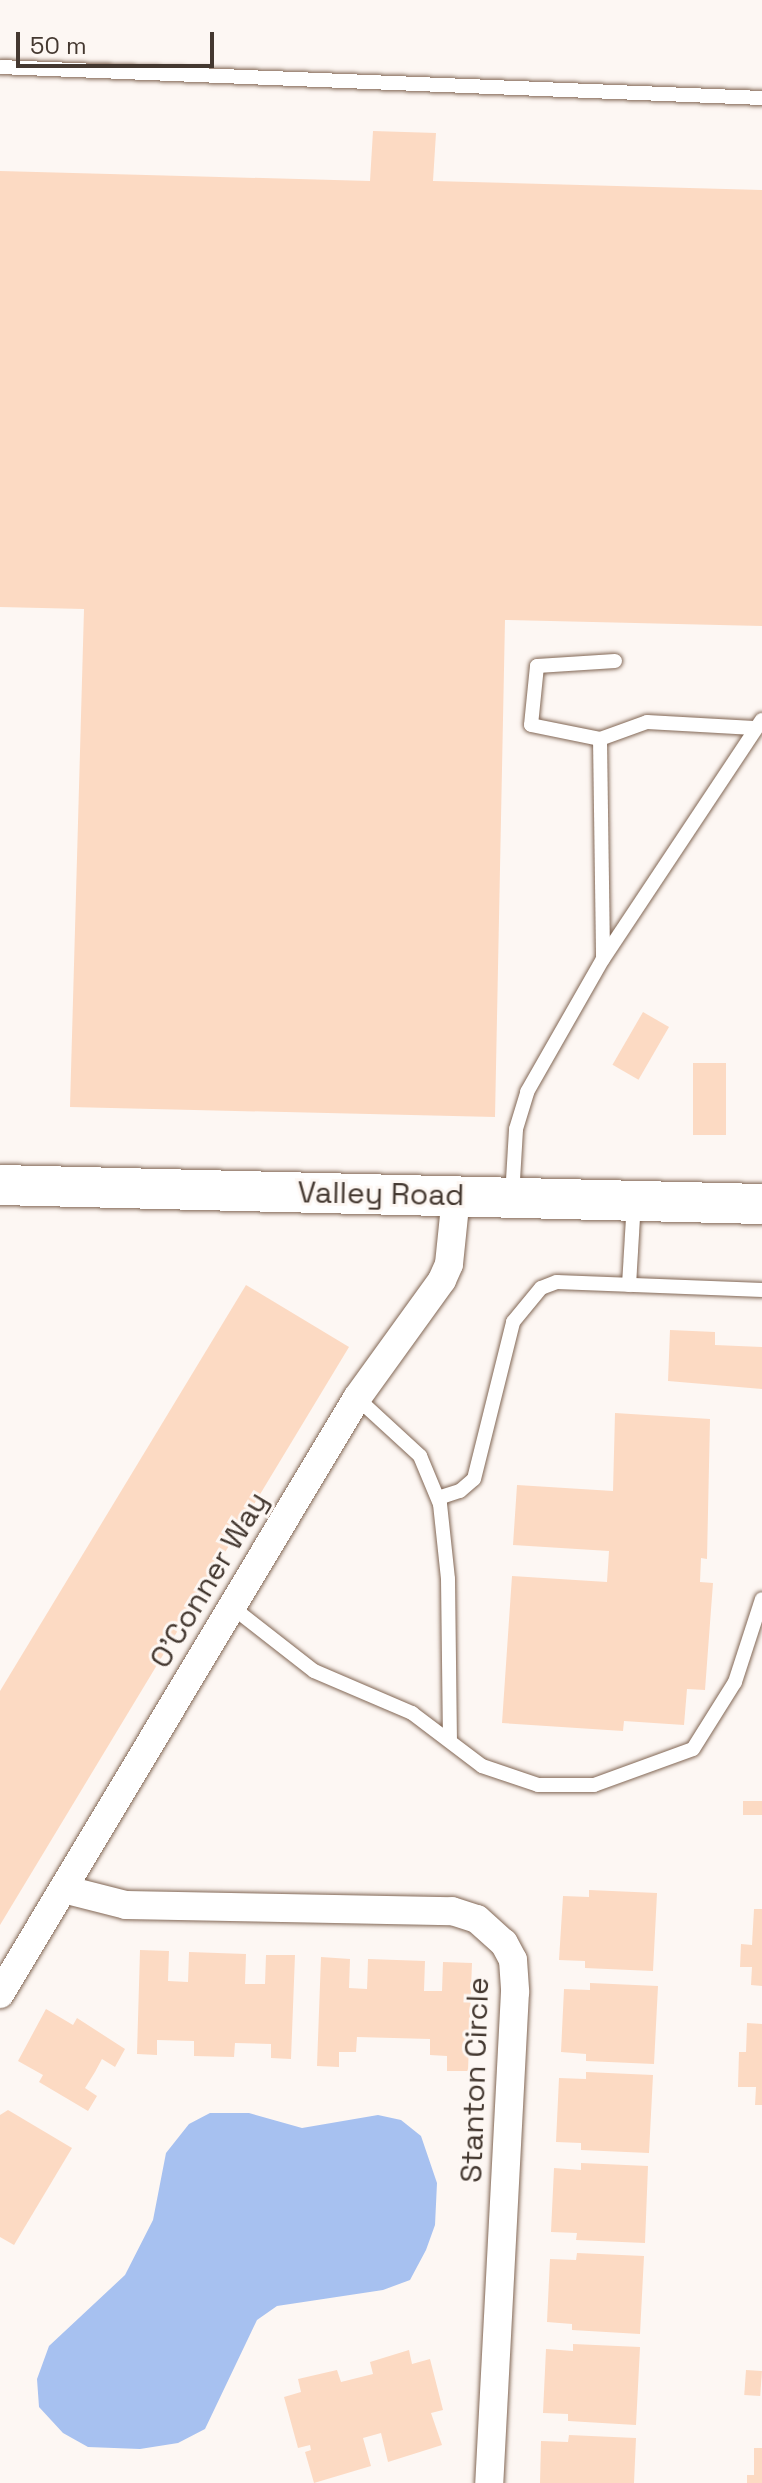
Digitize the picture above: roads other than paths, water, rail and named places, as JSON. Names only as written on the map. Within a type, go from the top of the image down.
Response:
[{"type":"main road","name":"Valley Road","points":[[0,1185],[762,1204]]},
{"type":"street","name":"O'Conner Way","points":[[0,1994],[357,1398],[442,1280],[449,1264],[456,1196]]},
{"type":"street","name":"Stanton Circle","points":[[63,1889],[126,1905],[452,1911],[477,1919],[504,1943],[513,1960],[515,1992],[489,2483]]},
{"type":"lane","points":[[0,67],[762,98]]},
{"type":"lane","points":[[615,661],[537,666],[531,725],[600,739],[647,722],[758,724]]},
{"type":"lane","points":[[512,1197],[516,1129],[527,1092],[603,959],[758,724]]},
{"type":"lane","points":[[600,739],[603,959]]},
{"type":"lane","points":[[629,1285],[634,1201]]},
{"type":"lane","points":[[438,1498],[460,1491],[474,1479],[513,1322],[541,1288],[557,1282],[762,1290]]},
{"type":"lane","points":[[357,1398],[420,1456],[438,1498],[448,1579],[450,1738]]},
{"type":"lane","points":[[232,1607],[314,1671],[412,1713],[450,1738],[482,1766],[538,1785],[594,1785],[679,1757],[693,1749],[735,1682],[762,1605]]},
{"type":"water","points":[[210,2113],[249,2113],[302,2128],[378,2115],[401,2120],[421,2136],[437,2183],[435,2225],[426,2250],[410,2280],[383,2290],[277,2306],[257,2320],[205,2429],[178,2443],[140,2449],[88,2447],[63,2433],[39,2407],[37,2379],[49,2346],[125,2275],[153,2220],[166,2153],[189,2124]]}]
